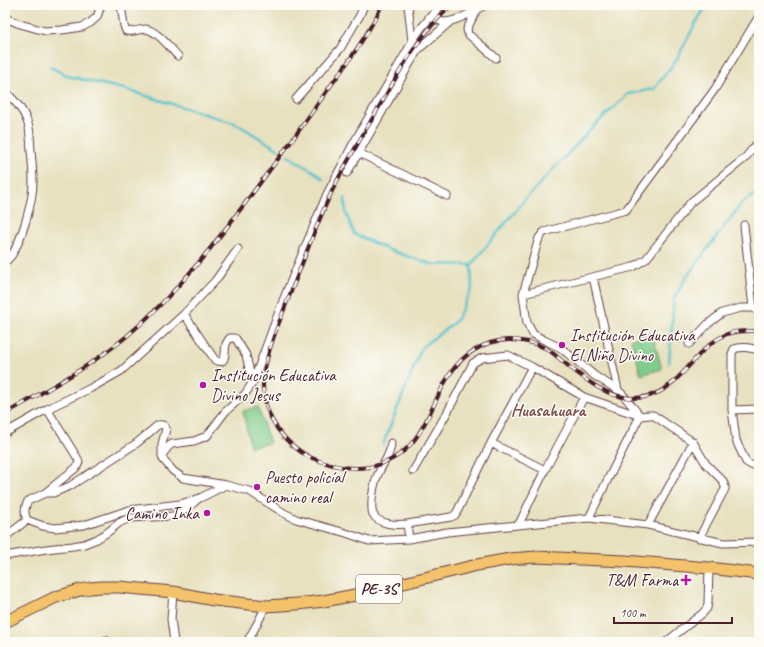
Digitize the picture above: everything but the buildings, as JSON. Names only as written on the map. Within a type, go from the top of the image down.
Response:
[{"type":"highway","name":"PE-3S","points":[[5,622],[56,597],[90,588],[119,586],[173,592],[214,600],[266,606],[297,604],[355,595],[469,567],[510,559],[536,557],[709,568],[759,574]]},
{"type":"street","points":[[5,18],[45,31],[62,30],[82,27],[90,23],[97,16],[101,5]]},
{"type":"street","points":[[120,5],[126,31],[131,32],[146,29],[154,32],[178,56]]},
{"type":"street","points":[[296,99],[340,49],[364,5]]},
{"type":"street","points":[[408,5],[412,41]]},
{"type":"street","points":[[162,455],[172,444],[194,441],[207,436],[225,412],[245,394],[252,382],[284,298],[332,181],[412,41],[429,17],[442,5]]},
{"type":"street","points":[[429,17],[445,22],[451,21],[476,11],[485,5]]},
{"type":"street","points":[[476,11],[467,29],[468,34],[496,58]]},
{"type":"street","points":[[640,416],[618,390],[596,376],[561,348],[534,334],[527,323],[524,294],[539,238],[544,232],[626,210],[715,90],[759,16]]},
{"type":"street","points":[[347,173],[421,47],[451,21]]},
{"type":"street","points":[[5,91],[23,112],[27,120],[30,131],[33,182],[28,214],[18,242],[7,259]]},
{"type":"street","points":[[524,294],[633,266],[646,260],[691,202],[745,158],[759,141]]},
{"type":"street","points":[[346,157],[357,155],[447,196]]},
{"type":"street","points":[[689,344],[708,324],[722,313],[741,308],[756,309],[744,225]]},
{"type":"street","points":[[5,433],[47,409],[91,388],[120,370],[184,314],[215,281],[238,249]]},
{"type":"street","points":[[593,277],[618,390]]},
{"type":"street","points":[[184,314],[215,360],[224,360],[227,343],[230,338],[236,339],[246,355],[252,382]]},
{"type":"street","points":[[759,350],[742,347],[732,351],[732,410],[736,440],[746,462],[751,465],[759,466]]},
{"type":"street","points":[[413,471],[447,414],[473,363],[482,358],[508,355],[584,397],[640,416],[653,415],[692,442],[706,464],[723,481],[725,487],[725,490],[699,538]]},
{"type":"street","points":[[391,443],[389,453],[374,485],[372,513],[374,516],[380,521],[392,524],[407,524],[451,517],[457,512],[491,443],[532,367]]},
{"type":"street","points":[[519,524],[545,470],[584,397]]},
{"type":"street","points":[[27,520],[25,510],[27,503],[31,499],[45,493],[77,467],[79,462],[78,458],[47,409]]},
{"type":"street","points":[[732,410],[759,409]]},
{"type":"street","points":[[589,518],[606,481],[640,416]]},
{"type":"street","points":[[45,493],[54,493],[70,486],[137,443],[161,424],[166,427],[162,444],[163,459],[172,471],[182,478],[226,485],[249,491],[296,519],[346,533],[368,541],[409,539],[448,532],[589,518],[648,525],[723,543],[759,542]]},
{"type":"street","points":[[648,525],[692,442]]},
{"type":"street","points":[[491,443],[545,470]]},
{"type":"street","points":[[27,520],[54,528],[84,525],[129,510],[180,504],[200,498],[226,485]]},
{"type":"street","points":[[5,556],[84,544],[97,539],[119,523],[129,518],[172,516],[187,509],[200,498]]},
{"type":"street","points":[[5,537],[27,520]]},
{"type":"street","points":[[407,524],[409,539]]},
{"type":"street","points":[[666,642],[703,613],[707,608],[709,568]]},
{"type":"street","points":[[173,592],[171,619],[174,642]]},
{"type":"street","points":[[247,642],[266,606]]},
{"type":"green space","points":[[652,333],[662,369],[641,375],[631,339]]},
{"type":"green space","points":[[258,407],[270,443],[250,447],[243,411]]},
{"type":"waterway","points":[[383,444],[422,347],[456,321],[472,289],[471,265],[528,196],[593,127],[628,94],[654,89],[677,59],[707,5]]},
{"type":"waterway","points":[[50,67],[71,77],[124,89],[237,124],[279,150]]},
{"type":"waterway","points":[[288,156],[323,179]]},
{"type":"waterway","points":[[669,363],[674,298],[687,276],[742,203],[759,192]]},
{"type":"waterway","points":[[345,198],[346,213],[354,234],[389,250],[431,264],[471,265]]},
{"type":"railway","points":[[5,414],[68,378],[98,358],[151,315],[173,292],[214,244],[290,143],[360,44],[382,5]]},
{"type":"railway","points":[[452,5],[431,26],[413,50],[345,167],[323,211],[284,309],[268,356],[263,386],[267,408],[277,429],[284,438],[293,446],[312,458],[340,467],[370,467],[392,459],[408,447],[420,432],[447,379],[458,364],[473,351],[486,344],[504,340],[518,340],[532,343],[551,351],[597,387],[614,395],[632,398],[648,396],[662,391],[714,341],[727,334],[739,331],[759,331]]},
{"type":"place","name":"Institución Educativa El Niño Divino","points":[[562,345]]},
{"type":"place","name":"Institución Educativa Divino Jesus","points":[[203,385]]},
{"type":"place","name":"Puesto policíal camino real","points":[[257,487]]},
{"type":"place","name":"Camino Inka","points":[[207,513]]},
{"type":"place","name":"T&M Farma","points":[[686,580]]},
{"type":"district","name":"Huasahuara","points":[[548,410]]}]
